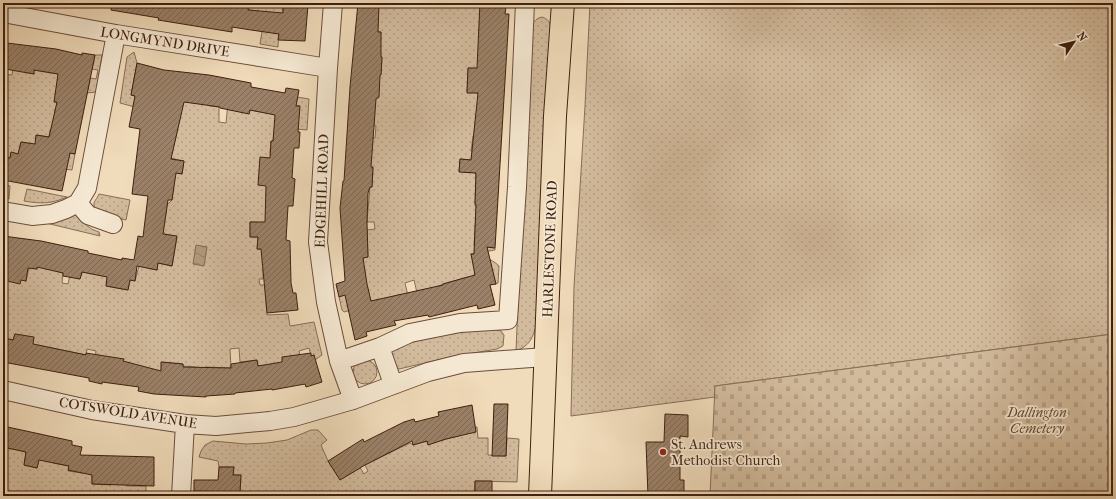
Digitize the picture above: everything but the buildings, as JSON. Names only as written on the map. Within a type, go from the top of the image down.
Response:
[{"type":"main road","name":"HARLESTONE ROAD","points":[[540,496],[555,116],[563,3]]},
{"type":"street","name":"EDGEHILL ROAD","points":[[333,3],[318,242],[326,302],[339,361],[353,400]]},
{"type":"street","points":[[339,361],[380,347],[410,332],[460,323],[508,320],[518,186],[525,3]]},
{"type":"street","name":"LONGMYND DRIVE","points":[[3,13],[116,34],[328,68]]},
{"type":"street","points":[[3,210],[32,216],[52,214],[78,203],[87,188],[116,34]]},
{"type":"street","points":[[78,203],[88,215],[113,224]]},
{"type":"street","points":[[380,347],[393,384]]},
{"type":"street","name":"COTSWOLD AVENUE","points":[[3,390],[92,410],[185,424],[216,426],[270,421],[294,417],[353,400],[428,372],[464,363],[545,357]]},
{"type":"street","points":[[181,496],[185,424]]},
{"type":"green space","points":[[223,3],[283,3],[283,13],[287,13],[279,27],[278,47],[260,44],[264,19],[258,17],[259,11],[248,10],[249,6]]},
{"type":"green space","points":[[379,3],[480,3],[479,35],[488,69],[468,68],[467,92],[488,94],[475,136],[473,136],[471,151],[477,152],[473,160],[460,159],[459,171],[476,173],[475,206],[494,207],[476,212],[474,246],[495,248],[495,250],[471,254],[490,259],[499,266],[498,283],[496,284],[468,277],[443,284],[418,297],[414,280],[405,283],[408,296],[364,302],[365,306],[344,312],[342,310],[339,297],[364,274],[363,258],[368,257],[367,230],[375,229],[374,222],[367,222],[370,187],[372,187],[373,168],[370,167],[372,138],[375,138],[376,126],[374,126],[376,74],[381,74],[382,57],[379,57],[381,32],[377,32]]},
{"type":"green space","points":[[590,3],[1113,3],[1113,334],[715,386],[715,397],[571,416],[574,287]]},
{"type":"green space","points":[[542,17],[547,19],[551,30],[537,322],[531,340],[521,349],[516,351],[529,36],[534,22]]},
{"type":"green space","points":[[134,52],[137,63],[131,95],[141,97],[135,107],[120,103],[127,57]]},
{"type":"green space","points":[[95,55],[102,55],[96,92],[86,93],[55,102],[64,103],[55,110],[54,118],[57,131],[50,130],[49,137],[36,135],[62,151],[75,154],[72,170],[64,169],[32,144],[21,142],[18,154],[11,152],[10,158],[3,157],[3,66],[5,66],[4,74],[12,75],[13,68],[34,74],[34,70],[70,76],[88,90],[90,78],[96,79],[98,70],[92,69]]},
{"type":"green space","points":[[297,97],[309,99],[307,130],[275,127],[270,153],[279,187],[271,223],[250,222],[250,237],[258,237],[257,249],[269,249],[269,267],[263,267],[263,279],[259,279],[260,285],[265,285],[267,315],[288,314],[290,326],[314,322],[322,355],[315,360],[314,355],[311,356],[309,348],[299,351],[301,359],[296,359],[295,355],[283,364],[258,366],[257,360],[240,362],[239,348],[230,349],[231,368],[206,367],[196,374],[196,367],[183,366],[183,364],[162,362],[161,372],[123,362],[124,359],[95,359],[96,351],[87,349],[86,355],[33,344],[26,336],[15,334],[13,340],[3,338],[3,257],[21,280],[26,281],[29,268],[37,269],[37,265],[63,273],[62,283],[68,284],[70,275],[80,279],[82,272],[108,276],[106,286],[128,290],[130,280],[135,281],[139,266],[157,270],[158,263],[172,266],[177,237],[165,234],[163,231],[167,205],[172,200],[173,190],[157,169],[182,174],[184,161],[170,158],[176,136],[182,101],[210,100],[210,106],[219,107],[219,122],[226,123],[228,103],[236,111],[249,113],[250,110],[261,112],[262,106],[296,106]]},
{"type":"green space","points":[[3,184],[10,186],[9,199],[3,198]]},
{"type":"green space","points":[[27,189],[67,197],[46,203],[24,201]]},
{"type":"green space","points":[[99,194],[130,200],[126,220],[106,216],[97,211],[94,207],[94,203]]},
{"type":"green space","points":[[75,214],[93,230],[99,232],[100,236],[46,223]]},
{"type":"green space","points":[[492,329],[501,331],[504,335],[503,346],[497,349],[450,357],[399,369],[395,367],[391,352],[394,348],[443,335]]},
{"type":"green space","name":"Dallington Cemetery","points":[[1113,334],[1113,473],[1108,496],[710,496],[715,386]]},
{"type":"green space","points":[[365,360],[374,363],[377,372],[374,381],[365,384],[356,381],[353,372],[356,363]]},
{"type":"green space","points":[[477,427],[478,438],[488,438],[488,455],[506,456],[507,438],[519,439],[517,482],[475,481],[474,493],[466,493],[465,496],[226,496],[226,492],[240,492],[241,475],[233,475],[234,467],[219,467],[218,461],[199,457],[205,445],[213,441],[246,444],[267,443],[287,440],[311,430],[318,430],[327,440],[321,445],[328,461],[340,480],[355,471],[348,459],[354,458],[364,474],[368,471],[365,465],[410,443],[413,445],[427,441],[428,444],[458,436]]},
{"type":"green space","points":[[3,447],[26,452],[24,465],[37,468],[40,454],[53,458],[53,463],[69,466],[68,471],[82,473],[82,465],[92,464],[92,484],[111,485],[112,473],[127,474],[127,486],[146,486],[146,496],[3,496]]},
{"type":"water","points":[[196,245],[207,247],[204,266],[193,264]]},
{"type":"place","name":"St. Andrews Methodist Church","points":[[663,452]]}]
